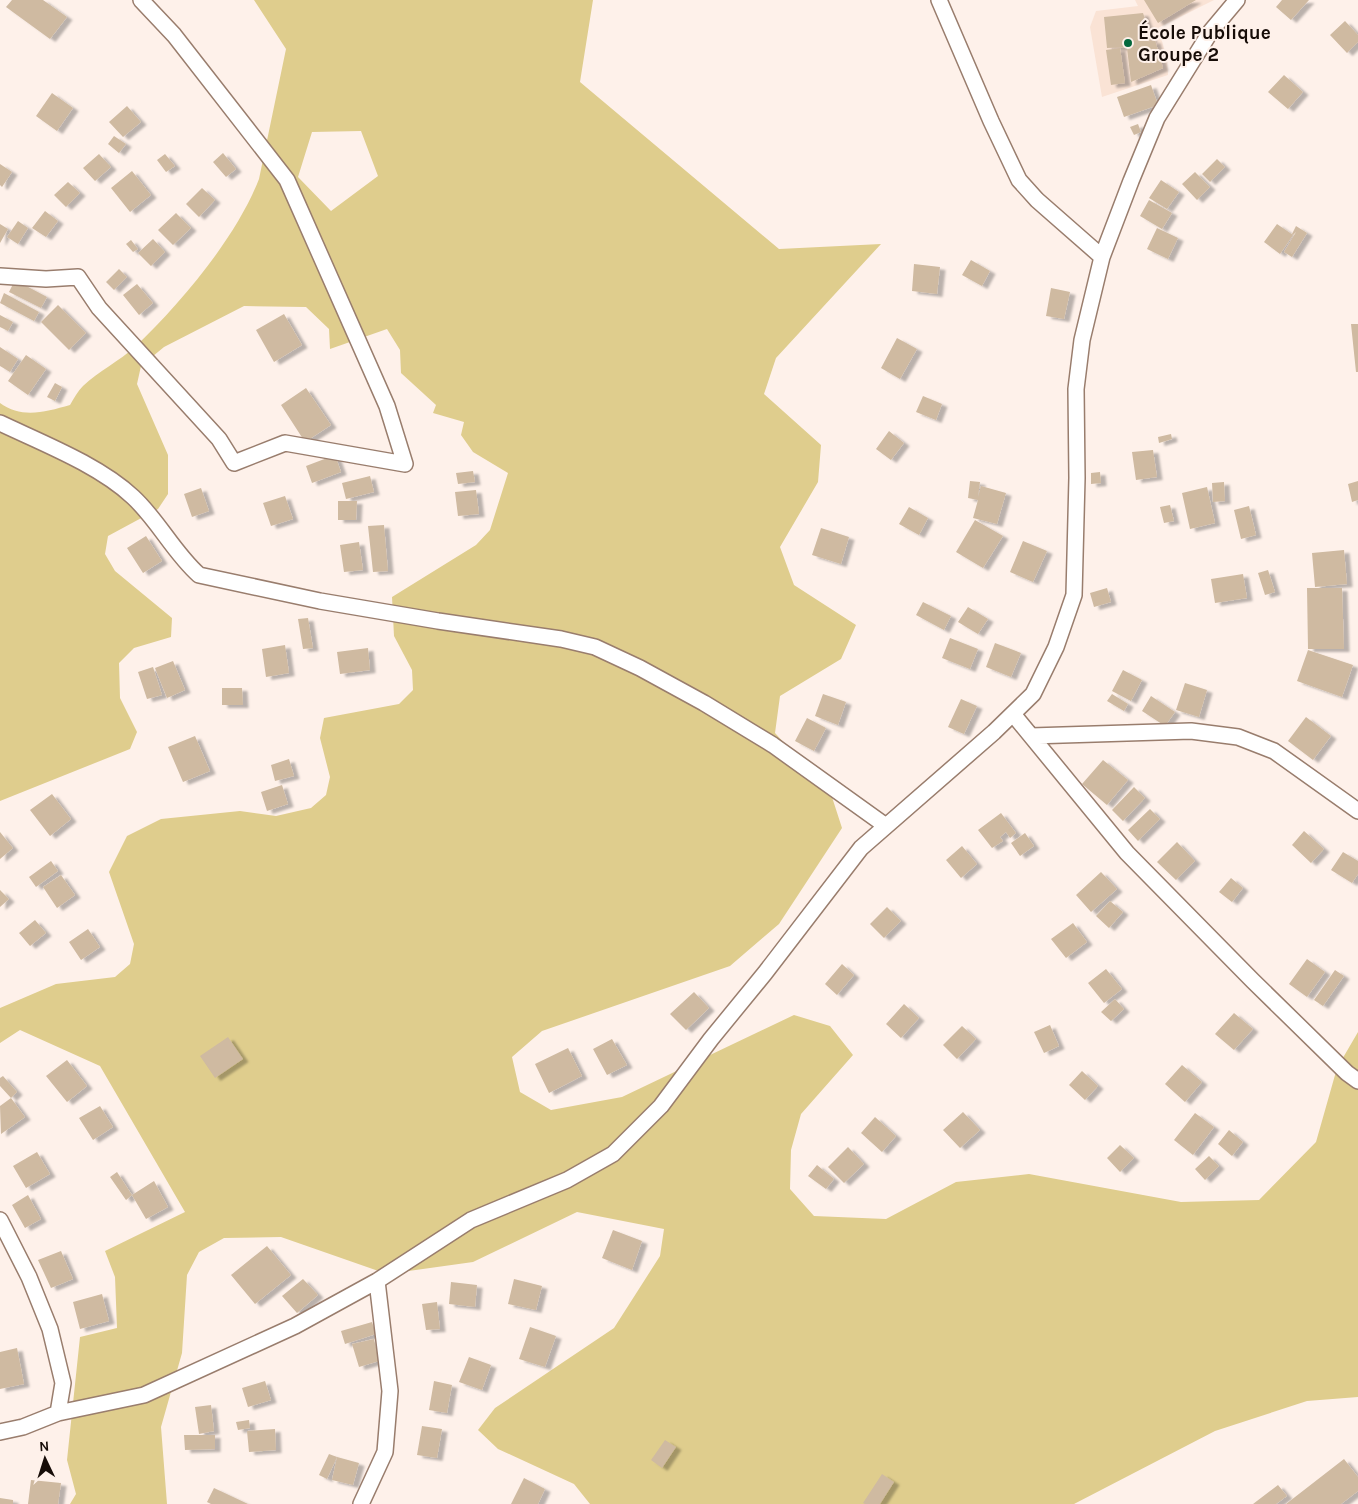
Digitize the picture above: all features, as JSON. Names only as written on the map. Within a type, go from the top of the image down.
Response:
[{"type":"street","points":[[0,276],[46,279],[78,277],[99,308],[219,439],[234,462],[286,443],[406,464],[387,406],[287,180],[174,35],[141,0]]},
{"type":"street","points":[[939,0],[990,121],[1019,180],[1037,200],[1102,257]]},
{"type":"street","points":[[0,1432],[23,1427],[58,1414],[144,1394],[295,1326],[376,1281],[471,1220],[567,1180],[613,1154],[661,1106],[711,1039],[765,973],[861,848],[994,732],[1033,694],[1056,647],[1074,595],[1077,478],[1076,389],[1082,340],[1102,257],[1131,181],[1158,118],[1211,31],[1237,0]]},
{"type":"street","points":[[0,423],[99,471],[133,496],[165,533],[188,565],[199,575],[320,601],[561,639],[595,647],[640,668],[704,703],[773,745],[886,826]]},
{"type":"street","points":[[1013,714],[1126,853],[1253,981],[1347,1073],[1358,1081]]},
{"type":"street","points":[[1031,736],[1191,731],[1238,737],[1274,751],[1358,811]]},
{"type":"street","points":[[0,1220],[29,1277],[50,1329],[63,1383],[58,1414]]},
{"type":"street","points":[[361,1504],[386,1452],[390,1391],[376,1281]]},
{"type":"shaded area","points":[[254,0],[593,0],[580,82],[779,249],[881,244],[776,358],[764,394],[821,445],[818,482],[780,547],[794,585],[856,625],[841,659],[780,696],[775,733],[831,794],[842,828],[779,924],[730,966],[542,1031],[512,1057],[520,1092],[551,1110],[622,1097],[794,1015],[830,1026],[853,1055],[801,1114],[791,1150],[790,1189],[814,1216],[886,1219],[956,1182],[1029,1174],[1181,1202],[1259,1200],[1316,1142],[1337,1068],[1358,1032],[1358,1397],[1307,1401],[1215,1431],[1074,1504],[590,1504],[574,1484],[498,1449],[478,1430],[495,1408],[614,1328],[660,1256],[664,1229],[577,1212],[473,1262],[387,1274],[281,1237],[224,1238],[199,1252],[187,1275],[182,1353],[161,1427],[167,1504],[70,1504],[76,1494],[67,1460],[80,1337],[117,1328],[115,1277],[105,1251],[185,1212],[100,1066],[20,1030],[0,1043],[0,1008],[56,984],[115,977],[130,964],[134,944],[109,872],[127,836],[161,819],[240,811],[276,816],[311,808],[326,795],[330,777],[320,738],[324,718],[399,704],[413,690],[412,670],[394,636],[392,597],[476,545],[490,530],[508,473],[473,452],[461,435],[464,422],[433,413],[436,405],[401,373],[400,350],[387,329],[330,349],[329,329],[306,307],[244,306],[164,347],[141,366],[137,384],[168,455],[168,494],[158,509],[108,536],[105,554],[115,571],[172,618],[171,637],[134,648],[119,663],[120,698],[137,732],[130,749],[0,801],[0,403],[8,408],[25,413],[43,412],[70,405],[83,386],[135,347],[153,330],[206,269],[236,224],[259,179],[286,49]],"holes":[[[361,131],[378,176],[331,211],[298,177],[312,132]]]},
{"type":"shaded area","name":"École Publique Groupe 2","points":[[1135,0],[1214,0],[1158,28],[1167,58],[1168,75],[1102,97],[1090,27],[1096,11],[1138,6]]},
{"type":"building","points":[[12,0],[43,0],[67,17],[50,39],[6,7]]},
{"type":"building","points":[[1144,0],[1196,0],[1158,23]]},
{"type":"building","points":[[1282,0],[1309,0],[1291,20],[1276,7]]},
{"type":"building","points":[[1143,13],[1152,40],[1147,42],[1155,40],[1163,68],[1131,82],[1127,48],[1130,47],[1107,48],[1104,17]]},
{"type":"building","points":[[1345,21],[1358,35],[1358,42],[1347,53],[1330,35]]},
{"type":"building","points":[[1120,48],[1125,83],[1111,85],[1106,50]]},
{"type":"building","points":[[1284,75],[1303,92],[1288,109],[1268,92]]},
{"type":"building","points":[[1151,85],[1158,105],[1124,117],[1117,97]]},
{"type":"building","points":[[52,93],[73,108],[57,131],[36,116]]},
{"type":"building","points":[[127,106],[141,122],[123,137],[109,122]]},
{"type":"building","points":[[1138,124],[1141,132],[1134,135],[1130,127]]},
{"type":"building","points":[[114,136],[126,144],[119,153],[108,144]]},
{"type":"building","points":[[223,153],[236,169],[226,177],[213,162]]},
{"type":"building","points":[[99,154],[111,167],[95,181],[83,168]]},
{"type":"building","points":[[165,154],[175,166],[166,172],[157,160]]},
{"type":"building","points":[[1217,159],[1225,167],[1210,182],[1202,174]]},
{"type":"building","points":[[0,164],[12,172],[2,187],[0,185]]},
{"type":"building","points":[[132,171],[151,195],[130,212],[111,188]]},
{"type":"building","points":[[1195,172],[1210,187],[1197,200],[1182,184]]},
{"type":"building","points":[[1161,180],[1179,192],[1167,209],[1149,198]]},
{"type":"building","points":[[68,182],[80,193],[66,207],[54,195]]},
{"type":"building","points":[[202,188],[215,200],[199,217],[186,204]]},
{"type":"building","points":[[1149,200],[1172,213],[1162,229],[1140,216]]},
{"type":"building","points":[[45,211],[58,221],[46,237],[32,228]]},
{"type":"building","points":[[176,213],[191,228],[173,245],[158,230]]},
{"type":"building","points":[[18,221],[28,228],[18,244],[7,237]]},
{"type":"building","points":[[0,224],[8,229],[0,243]]},
{"type":"building","points":[[1277,224],[1293,235],[1280,254],[1264,242]]},
{"type":"building","points":[[1296,226],[1307,233],[1292,257],[1284,252],[1296,232],[1292,234]]},
{"type":"building","points":[[1157,228],[1178,238],[1168,259],[1147,249]]},
{"type":"building","points":[[153,239],[165,252],[151,266],[138,253]]},
{"type":"building","points":[[131,240],[138,249],[133,252],[126,244]]},
{"type":"building","points":[[971,260],[990,271],[982,286],[962,275]]},
{"type":"building","points":[[914,264],[940,267],[937,294],[912,291]]},
{"type":"building","points":[[119,269],[127,277],[114,290],[106,282]]},
{"type":"building","points":[[15,280],[47,297],[41,308],[9,292]]},
{"type":"building","points":[[137,284],[153,303],[139,315],[123,295]]},
{"type":"building","points":[[1051,288],[1070,292],[1064,319],[1046,316]]},
{"type":"building","points":[[4,293],[39,312],[34,321],[0,303]]},
{"type":"building","points":[[58,305],[86,333],[69,350],[41,322]]},
{"type":"building","points":[[284,314],[302,345],[274,362],[256,330]]},
{"type":"building","points":[[0,315],[13,322],[8,331],[0,327]]},
{"type":"building","points":[[1351,324],[1358,324],[1358,372],[1356,372]]},
{"type":"building","points":[[897,338],[917,349],[900,379],[881,368]]},
{"type":"building","points":[[0,347],[18,359],[10,372],[0,366]]},
{"type":"building","points":[[26,355],[46,369],[28,395],[8,381]]},
{"type":"building","points":[[55,383],[62,387],[55,401],[47,397]]},
{"type":"building","points":[[306,388],[331,425],[305,442],[281,405]]},
{"type":"building","points":[[923,396],[942,404],[936,420],[916,412]]},
{"type":"building","points":[[889,431],[904,443],[891,460],[876,449]]},
{"type":"building","points":[[1171,434],[1172,439],[1159,443],[1158,437]]},
{"type":"building","points":[[1153,450],[1157,477],[1136,480],[1132,452]]},
{"type":"building","points":[[335,455],[341,472],[312,483],[306,466]]},
{"type":"building","points":[[473,471],[475,482],[458,484],[456,473]]},
{"type":"building","points":[[1100,472],[1101,483],[1091,484],[1091,473]]},
{"type":"building","points":[[370,476],[374,492],[346,499],[342,483]]},
{"type":"building","points":[[970,481],[980,482],[978,497],[981,486],[1006,493],[997,524],[973,518],[978,500],[968,498]]},
{"type":"building","points":[[1358,481],[1358,500],[1352,502],[1348,484]]},
{"type":"building","points":[[1224,482],[1225,501],[1213,502],[1212,483]]},
{"type":"building","points":[[1207,487],[1215,523],[1190,529],[1182,493]]},
{"type":"building","points":[[201,488],[209,511],[192,517],[184,494]]},
{"type":"building","points":[[476,490],[479,514],[458,516],[455,492]]},
{"type":"building","points":[[285,496],[293,519],[271,526],[263,503]]},
{"type":"building","points":[[338,501],[357,501],[356,520],[338,520]]},
{"type":"building","points":[[1170,505],[1174,521],[1164,523],[1160,507]]},
{"type":"building","points":[[1249,506],[1256,535],[1241,539],[1234,510]]},
{"type":"building","points":[[909,507],[928,518],[919,535],[899,524]]},
{"type":"building","points":[[975,520],[1003,536],[983,568],[956,552]]},
{"type":"building","points":[[384,525],[388,571],[373,572],[368,526]]},
{"type":"building","points":[[821,528],[849,537],[841,564],[812,555]]},
{"type":"building","points":[[146,536],[162,561],[143,573],[127,548]]},
{"type":"building","points":[[1023,541],[1047,551],[1033,582],[1010,572]]},
{"type":"building","points":[[359,542],[363,570],[344,572],[340,545]]},
{"type":"building","points":[[1344,550],[1347,584],[1315,587],[1312,553]]},
{"type":"building","points":[[1268,570],[1275,592],[1265,595],[1258,573]]},
{"type":"building","points":[[1243,574],[1247,598],[1215,603],[1211,579]]},
{"type":"building","points":[[1107,588],[1111,602],[1094,607],[1090,593]]},
{"type":"building","points":[[1307,588],[1342,588],[1344,649],[1308,649]]},
{"type":"building","points":[[923,602],[951,616],[944,630],[916,615]]},
{"type":"building","points":[[968,607],[988,619],[978,634],[958,622]]},
{"type":"building","points":[[308,618],[313,648],[303,649],[298,619]]},
{"type":"building","points":[[950,638],[978,649],[970,669],[942,658]]},
{"type":"building","points":[[995,643],[1021,653],[1011,677],[986,667]]},
{"type":"building","points":[[285,645],[289,673],[266,677],[262,649]]},
{"type":"building","points":[[368,648],[370,670],[340,674],[337,652]]},
{"type":"building","points":[[1308,650],[1353,665],[1342,697],[1297,681]]},
{"type":"building","points":[[173,661],[185,690],[167,698],[155,668]]},
{"type":"building","points":[[153,667],[162,695],[147,699],[138,672]]},
{"type":"building","points":[[1123,670],[1142,680],[1131,701],[1112,691]]},
{"type":"building","points":[[1185,683],[1207,690],[1199,717],[1176,710]]},
{"type":"building","points":[[222,688],[242,688],[243,705],[222,705]]},
{"type":"building","points":[[823,694],[846,702],[838,725],[815,716]]},
{"type":"building","points":[[1112,694],[1128,704],[1124,711],[1107,701]]},
{"type":"building","points":[[1151,696],[1175,712],[1165,726],[1142,711]]},
{"type":"building","points":[[961,699],[977,706],[964,734],[948,727]]},
{"type":"building","points":[[1306,717],[1331,736],[1313,760],[1288,741]]},
{"type":"building","points":[[807,718],[826,728],[814,751],[795,741]]},
{"type":"building","points":[[195,736],[210,771],[183,782],[168,747]]},
{"type":"building","points":[[289,759],[294,776],[275,781],[271,765]]},
{"type":"building","points":[[1103,760],[1128,780],[1107,805],[1082,784]]},
{"type":"building","points":[[282,785],[288,804],[267,811],[261,792]]},
{"type":"building","points":[[1134,787],[1145,798],[1123,821],[1112,810]]},
{"type":"building","points":[[52,794],[71,819],[50,836],[30,810]]},
{"type":"building","points":[[1150,809],[1160,819],[1138,841],[1128,830]]},
{"type":"building","points":[[1001,813],[1016,833],[1010,838],[1006,832],[1000,837],[1003,841],[992,848],[978,830]]},
{"type":"building","points":[[1304,831],[1324,849],[1311,863],[1292,845]]},
{"type":"building","points":[[0,832],[13,848],[0,859]]},
{"type":"building","points":[[1025,833],[1034,846],[1020,856],[1011,843]]},
{"type":"building","points":[[1177,842],[1195,861],[1176,880],[1157,862]]},
{"type":"building","points":[[962,846],[977,864],[961,878],[946,860]]},
{"type":"building","points":[[1343,852],[1358,861],[1358,874],[1352,883],[1331,870]]},
{"type":"building","points":[[51,861],[58,871],[36,887],[29,877]]},
{"type":"building","points":[[1101,872],[1117,889],[1091,912],[1076,895]]},
{"type":"building","points":[[61,875],[75,895],[57,908],[43,887]]},
{"type":"building","points":[[1231,878],[1243,888],[1232,902],[1219,892]]},
{"type":"building","points":[[0,890],[9,899],[0,907]]},
{"type":"building","points":[[1110,901],[1123,912],[1109,928],[1096,916]]},
{"type":"building","points":[[887,907],[901,921],[884,938],[870,924]]},
{"type":"building","points":[[35,920],[46,933],[30,946],[19,933]]},
{"type":"building","points":[[1073,923],[1087,942],[1066,958],[1051,939]]},
{"type":"building","points":[[88,929],[100,947],[81,960],[69,942]]},
{"type":"building","points":[[1307,959],[1325,972],[1307,997],[1289,984]]},
{"type":"building","points":[[842,964],[854,975],[837,995],[825,984]]},
{"type":"building","points":[[1106,969],[1122,989],[1104,1003],[1088,983]]},
{"type":"building","points":[[1335,970],[1344,976],[1323,1006],[1314,1000]]},
{"type":"building","points":[[694,992],[709,1008],[686,1030],[670,1014]]},
{"type":"building","points":[[1115,999],[1124,1009],[1111,1021],[1101,1012]]},
{"type":"building","points":[[904,1004],[919,1018],[901,1038],[886,1024]]},
{"type":"building","points":[[1234,1013],[1253,1029],[1234,1050],[1215,1034]]},
{"type":"building","points":[[1050,1025],[1059,1046],[1044,1053],[1034,1032]]},
{"type":"building","points":[[962,1026],[976,1039],[957,1059],[943,1045]]},
{"type":"building","points":[[228,1037],[243,1059],[215,1078],[200,1056]]},
{"type":"building","points":[[612,1039],[627,1065],[607,1075],[593,1049]]},
{"type":"building","points":[[568,1048],[582,1076],[549,1093],[535,1064]]},
{"type":"building","points":[[67,1060],[87,1086],[67,1102],[46,1076]]},
{"type":"building","points":[[1182,1065],[1202,1082],[1185,1102],[1165,1084]]},
{"type":"building","points":[[1082,1071],[1098,1086],[1085,1100],[1069,1085]]},
{"type":"building","points":[[3,1076],[17,1092],[11,1098],[0,1086],[0,1078]]},
{"type":"building","points":[[11,1098],[25,1117],[1,1134],[0,1106]]},
{"type":"building","points":[[100,1106],[113,1127],[93,1140],[79,1118]]},
{"type":"building","points":[[963,1112],[980,1130],[960,1148],[943,1130]]},
{"type":"building","points":[[1195,1113],[1214,1127],[1193,1155],[1174,1140]]},
{"type":"building","points":[[875,1117],[896,1136],[882,1152],[861,1133]]},
{"type":"building","points":[[1229,1130],[1243,1142],[1232,1156],[1218,1144]]},
{"type":"building","points":[[1120,1145],[1134,1158],[1120,1172],[1107,1158]]},
{"type":"building","points":[[848,1147],[864,1164],[844,1183],[828,1167]]},
{"type":"building","points":[[37,1152],[50,1174],[26,1188],[13,1166]]},
{"type":"building","points":[[1209,1156],[1219,1166],[1205,1180],[1195,1169]]},
{"type":"building","points":[[817,1165],[834,1179],[826,1189],[808,1176]]},
{"type":"building","points":[[117,1172],[132,1195],[126,1200],[110,1177]]},
{"type":"building","points":[[154,1181],[168,1207],[146,1219],[132,1195]]},
{"type":"building","points":[[28,1195],[41,1219],[25,1228],[12,1205]]},
{"type":"building","points":[[613,1230],[642,1241],[632,1270],[602,1258]]},
{"type":"building","points":[[267,1246],[291,1275],[255,1304],[231,1275]]},
{"type":"building","points":[[61,1251],[73,1279],[51,1288],[38,1260]]},
{"type":"building","points":[[303,1279],[318,1295],[297,1313],[282,1296]]},
{"type":"building","points":[[514,1279],[542,1286],[536,1310],[508,1304]]},
{"type":"building","points":[[451,1282],[477,1285],[475,1307],[449,1304]]},
{"type":"building","points":[[102,1294],[109,1321],[80,1329],[73,1302]]},
{"type":"building","points":[[437,1302],[440,1329],[426,1330],[422,1304]]},
{"type":"building","points":[[372,1322],[376,1334],[345,1344],[341,1331]]},
{"type":"building","points":[[530,1327],[556,1336],[545,1367],[519,1359]]},
{"type":"building","points":[[374,1339],[379,1361],[359,1367],[352,1344]]},
{"type":"building","points":[[17,1348],[24,1384],[0,1389],[0,1352]]},
{"type":"building","points":[[469,1357],[491,1365],[482,1390],[459,1382]]},
{"type":"building","points":[[265,1381],[271,1400],[248,1407],[242,1388]]},
{"type":"building","points":[[434,1381],[452,1385],[447,1413],[429,1410]]},
{"type":"building","points":[[211,1405],[214,1431],[199,1434],[195,1407]]},
{"type":"building","points":[[249,1420],[250,1428],[238,1430],[236,1422]]},
{"type":"building","points":[[422,1426],[442,1429],[437,1458],[417,1455]]},
{"type":"building","points":[[275,1429],[276,1450],[249,1452],[247,1431]]},
{"type":"building","points":[[184,1435],[215,1435],[215,1449],[185,1450]]},
{"type":"building","points":[[665,1440],[676,1447],[662,1468],[651,1460]]},
{"type":"building","points":[[329,1454],[337,1457],[327,1479],[319,1475]]},
{"type":"building","points":[[337,1457],[359,1463],[353,1485],[332,1480]]},
{"type":"building","points":[[1344,1459],[1358,1477],[1358,1491],[1341,1504],[1286,1504]]},
{"type":"building","points":[[882,1474],[894,1482],[880,1504],[863,1503]]},
{"type":"building","points":[[524,1478],[545,1489],[538,1504],[511,1504]]},
{"type":"building","points":[[31,1480],[61,1483],[58,1504],[28,1504]]},
{"type":"building","points":[[1278,1485],[1287,1496],[1276,1504],[1253,1504]]},
{"type":"building","points":[[214,1488],[248,1504],[211,1504],[207,1502]]},
{"type":"building","points":[[0,1498],[13,1500],[13,1504],[0,1504]]},
{"type":"place","name":"École Publique Groupe 2","points":[[1128,43]]}]
